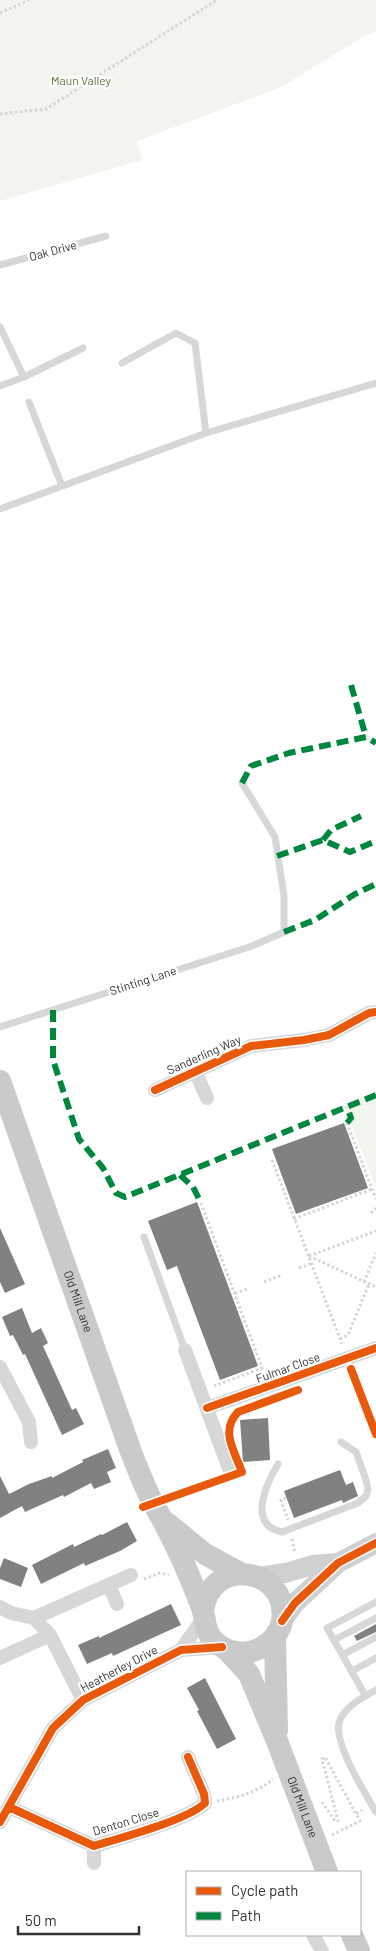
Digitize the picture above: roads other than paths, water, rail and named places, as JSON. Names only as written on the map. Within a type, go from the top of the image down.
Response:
[{"type":"main road","name":"Old Mill Lane","points":[[0,1081],[131,1452],[149,1495],[163,1519],[203,1614],[207,1631],[212,1639],[225,1648],[249,1674],[327,1871]]},
{"type":"main road","name":"Old Mill Lane","points":[[163,1519],[205,1554],[270,1584],[278,1595],[282,1608],[278,1629],[277,1742]]},
{"type":"main road","points":[[203,1614],[207,1596],[221,1580],[232,1575],[251,1575]]},
{"type":"main road","points":[[225,1648],[238,1652],[253,1651],[268,1644],[278,1629]]},
{"type":"street","name":"Sanderling Way","points":[[155,1090],[251,1046],[329,1035],[368,1013],[376,1012]]},
{"type":"street","name":"Sanderling Way","points":[[195,1071],[206,1098]]},
{"type":"street","name":"Fulmar Close","points":[[207,1408],[376,1348]]},
{"type":"street","points":[[186,1350],[230,1471]]},
{"type":"street","points":[[0,1367],[29,1422],[31,1442]]},
{"type":"street","points":[[278,1629],[295,1603],[338,1563],[376,1542]]},
{"type":"street","points":[[251,1575],[285,1573],[313,1564],[338,1563]]},
{"type":"street","points":[[34,1618],[133,1575]]},
{"type":"street","points":[[109,1585],[117,1604]]},
{"type":"street","points":[[0,1607],[11,1613],[34,1618],[50,1635],[83,1700]]},
{"type":"street","name":"Heatherley Drive","points":[[181,1650],[203,1614]]},
{"type":"street","points":[[0,1658],[50,1635]]},
{"type":"street","name":"Heatherley Drive","points":[[0,1822],[53,1728],[83,1700],[181,1650],[225,1648]]},
{"type":"street","name":"Denton Close","points":[[9,1806],[94,1846],[184,1816],[199,1809],[205,1803],[204,1794],[188,1757]]},
{"type":"street","points":[[94,1846],[94,1863]]},
{"type":"street","points":[[314,1936],[322,1951]]},
{"type":"lane","name":"Oak Drive","points":[[0,265],[106,236]]},
{"type":"lane","points":[[0,327],[24,377]]},
{"type":"lane","points":[[122,363],[176,333],[195,343],[206,433]]},
{"type":"lane","points":[[0,386],[24,377],[83,348]]},
{"type":"lane","points":[[0,509],[206,433],[376,383]]},
{"type":"lane","points":[[29,402],[62,486]]},
{"type":"lane","name":"Stinting Lane","points":[[0,1027],[252,946],[284,932],[284,896],[275,837],[242,783]]},
{"type":"lane","points":[[144,1237],[186,1350]]},
{"type":"lane","points":[[278,1464],[270,1478],[262,1500],[262,1513],[266,1524],[273,1530],[282,1532],[358,1503],[366,1496],[368,1490],[366,1480],[356,1452],[341,1442]]},
{"type":"lane","points":[[365,1695],[327,1628],[376,1602]]},
{"type":"lane","points":[[334,1640],[376,1618]]},
{"type":"lane","points":[[342,1654],[376,1637]]},
{"type":"lane","points":[[352,1672],[376,1658]]},
{"type":"lane","points":[[376,1690],[365,1695],[345,1711],[339,1721],[338,1733],[344,1752],[376,1812]]},
{"type":"park label","name":"Maun Valley","points":[[81,81]]}]
